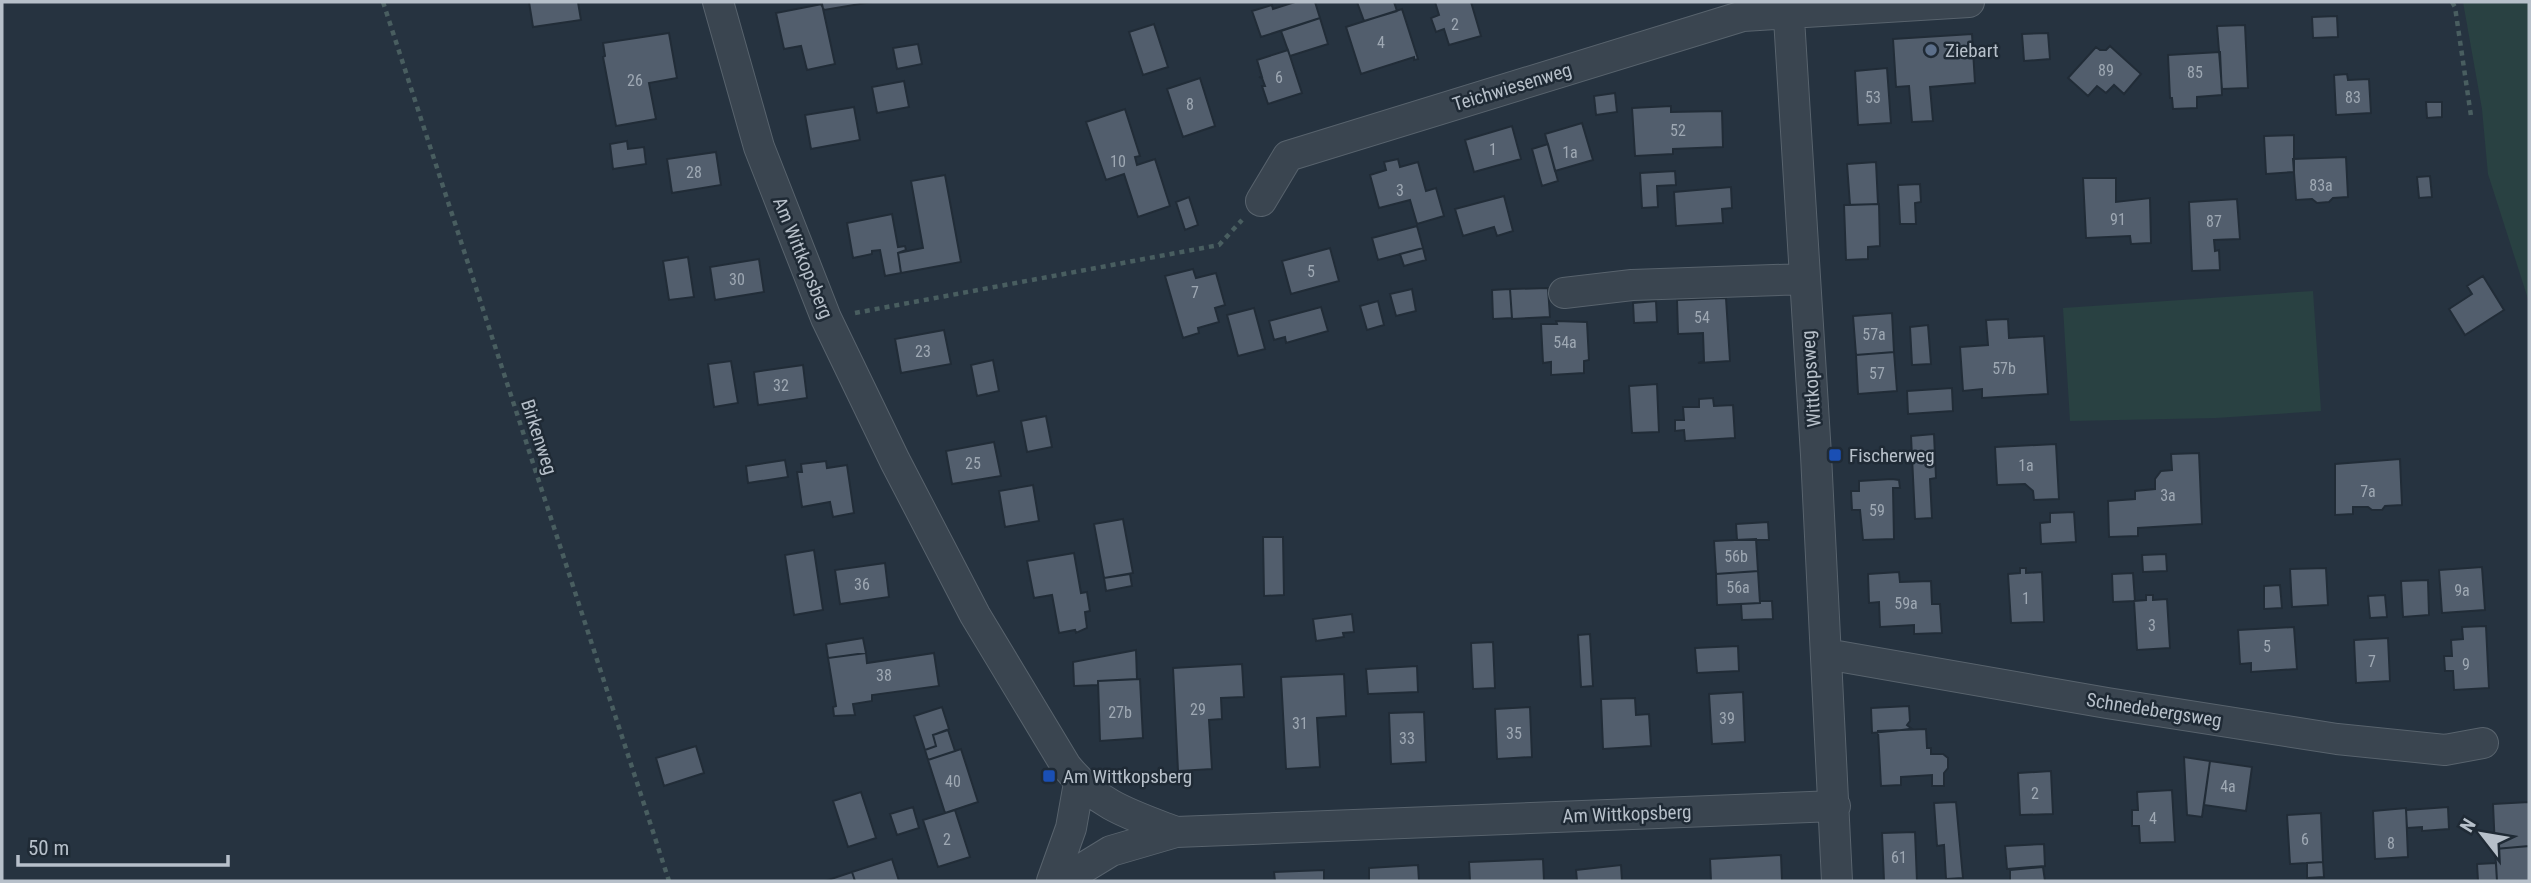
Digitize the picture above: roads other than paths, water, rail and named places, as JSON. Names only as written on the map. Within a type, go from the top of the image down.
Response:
[{"type":"street","name":"Am Wittkopsberg","points":[[718,2],[759,147],[826,318],[895,461],[975,615],[1066,766],[1080,783],[1118,811],[1176,832],[1835,806]]},
{"type":"street","points":[[1789,8],[1969,2]]},
{"type":"street","name":"Teichwiesenweg","points":[[1261,201],[1288,156],[1743,16],[1789,8]]},
{"type":"street","name":"Wittkopsweg","points":[[1789,8],[1835,806],[1837,881]]},
{"type":"street","points":[[1564,293],[1632,285],[1805,279]]},
{"type":"street","name":"Schnedebergsweg","points":[[1826,654],[2107,703],[2336,739],[2445,750],[2483,743]]},
{"type":"street","points":[[1052,881],[1071,828],[1080,783]]},
{"type":"street","points":[[1062,881],[1111,851],[1176,832]]},
{"type":"place","name":"Ziebart","points":[[1931,50]]},
{"type":"place","name":"Fischerweg","points":[[1835,455]]},
{"type":"place","name":"Am Wittkopsberg","points":[[1049,776]]}]
